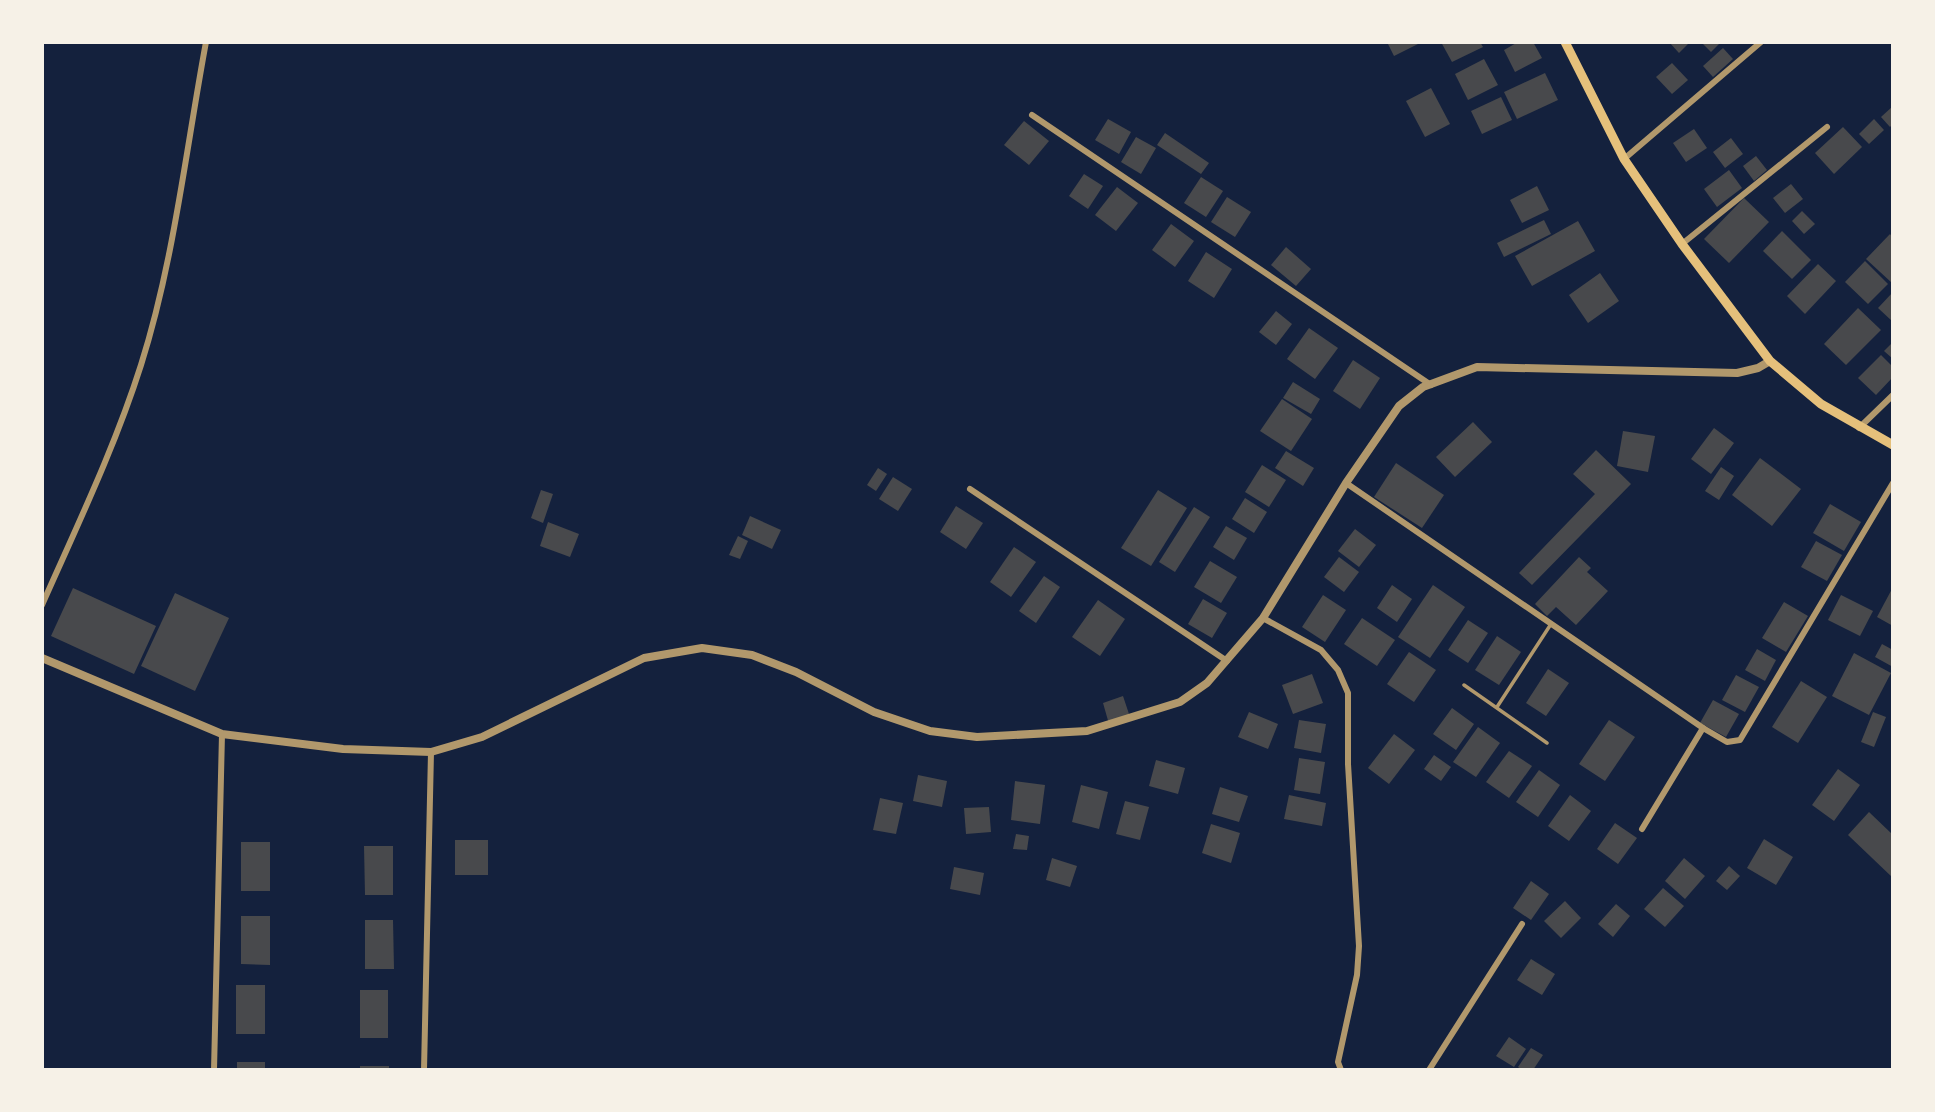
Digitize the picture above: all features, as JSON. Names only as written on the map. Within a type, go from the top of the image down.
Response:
[{"type":"main road","points":[[1565,42],[1624,159],[1682,244],[1770,361],[1821,404],[1859,428],[1893,444]]},
{"type":"street","points":[[42,605],[114,440],[142,363],[168,251],[205,42]]},
{"type":"street","points":[[1624,159],[1761,42]]},
{"type":"street","points":[[1032,115],[1431,385]]},
{"type":"street","points":[[1682,244],[1827,127]]},
{"type":"street","points":[[42,658],[222,734],[307,746],[431,752],[482,737],[645,658],[702,648],[752,655],[796,672],[874,712],[930,730],[977,737],[1087,731],[1134,719],[1180,702],[1207,683],[1263,618],[1346,483],[1399,406],[1423,387],[1477,368],[1737,373],[1758,368],[1770,361]]},
{"type":"street","points":[[1859,428],[1893,395]]},
{"type":"street","points":[[1346,483],[1727,743],[1740,740],[1893,483]]},
{"type":"street","points":[[970,489],[1227,662]]},
{"type":"street","points":[[1263,618],[1321,649],[1338,670],[1348,693],[1348,764],[1359,946],[1357,975],[1338,1062],[1341,1070]]},
{"type":"street","points":[[1642,829],[1703,728]]},
{"type":"street","points":[[214,1070],[222,734]]},
{"type":"street","points":[[424,1070],[431,752]]},
{"type":"street","points":[[1429,1070],[1522,924]]},
{"type":"lane","points":[[1497,707],[1551,624]]},
{"type":"lane","points":[[1464,685],[1547,743]]},
{"type":"building","points":[[1387,42],[1422,42],[1394,56]]},
{"type":"building","points":[[1441,42],[1480,42],[1483,47],[1452,62]]},
{"type":"building","points":[[1518,42],[1533,42],[1542,58],[1515,72],[1504,50]]},
{"type":"building","points":[[1669,42],[1690,42],[1679,53]]},
{"type":"building","points":[[1701,42],[1721,42],[1711,52]]},
{"type":"building","points":[[1723,48],[1733,59],[1713,77],[1703,66]]},
{"type":"building","points":[[1484,59],[1498,85],[1468,100],[1455,74]]},
{"type":"building","points":[[1672,63],[1688,80],[1672,94],[1656,77]]},
{"type":"building","points":[[1545,73],[1558,100],[1517,119],[1504,92]]},
{"type":"building","points":[[1431,88],[1450,124],[1425,137],[1406,101]]},
{"type":"building","points":[[1501,97],[1512,120],[1482,134],[1471,111]]},
{"type":"building","points":[[1893,106],[1893,124],[1890,127],[1881,117]]},
{"type":"building","points":[[1108,119],[1131,132],[1119,154],[1095,140]]},
{"type":"building","points":[[1874,119],[1884,130],[1869,144],[1859,134]]},
{"type":"building","points":[[1024,121],[1049,141],[1029,165],[1004,145]]},
{"type":"building","points":[[1843,127],[1862,147],[1834,174],[1815,153]]},
{"type":"building","points":[[1694,129],[1707,148],[1686,162],[1673,143]]},
{"type":"building","points":[[1165,133],[1209,163],[1201,174],[1157,145]]},
{"type":"building","points":[[1136,137],[1156,148],[1141,174],[1121,162]]},
{"type":"building","points":[[1731,138],[1743,154],[1725,168],[1713,152]]},
{"type":"building","points":[[1756,156],[1767,170],[1754,181],[1743,166]]},
{"type":"building","points":[[1729,170],[1742,188],[1717,207],[1704,189]]},
{"type":"building","points":[[1084,174],[1103,186],[1088,209],[1069,196]]},
{"type":"building","points":[[1201,177],[1223,191],[1206,217],[1184,203]]},
{"type":"building","points":[[1791,184],[1803,199],[1785,213],[1773,198]]},
{"type":"building","points":[[1537,186],[1549,210],[1522,223],[1510,200]]},
{"type":"building","points":[[1117,187],[1138,203],[1116,231],[1095,215]]},
{"type":"building","points":[[1227,197],[1251,212],[1235,237],[1211,222]]},
{"type":"building","points":[[1744,198],[1769,222],[1729,263],[1704,239]]},
{"type":"building","points":[[1802,211],[1815,224],[1804,234],[1792,221]]},
{"type":"building","points":[[1544,220],[1551,234],[1504,257],[1497,243]]},
{"type":"building","points":[[1578,221],[1595,251],[1532,286],[1515,256]]},
{"type":"building","points":[[1171,224],[1194,241],[1175,267],[1152,250]]},
{"type":"building","points":[[1782,231],[1811,260],[1792,279],[1763,251]]},
{"type":"building","points":[[1890,234],[1893,238],[1892,283],[1866,259]]},
{"type":"building","points":[[1286,247],[1311,269],[1296,286],[1271,265]]},
{"type":"building","points":[[1206,252],[1232,269],[1214,298],[1188,281]]},
{"type":"building","points":[[1865,261],[1888,284],[1868,304],[1845,282]]},
{"type":"building","points":[[1818,264],[1836,281],[1805,314],[1787,296]]},
{"type":"building","points":[[1600,273],[1619,301],[1588,323],[1569,295]]},
{"type":"building","points":[[1893,292],[1893,322],[1878,308]]},
{"type":"building","points":[[1858,308],[1881,330],[1846,365],[1824,344]]},
{"type":"building","points":[[1276,311],[1292,324],[1276,345],[1259,332]]},
{"type":"building","points":[[1309,328],[1338,348],[1315,379],[1287,359]]},
{"type":"building","points":[[1893,342],[1893,359],[1884,351]]},
{"type":"building","points":[[1881,355],[1893,367],[1893,377],[1876,395],[1858,378]]},
{"type":"building","points":[[1353,360],[1380,378],[1360,409],[1333,391]]},
{"type":"building","points":[[1293,382],[1320,399],[1311,414],[1283,398]]},
{"type":"building","points":[[1282,399],[1312,419],[1291,451],[1260,431]]},
{"type":"building","points":[[1473,422],[1492,442],[1455,477],[1436,457]]},
{"type":"building","points":[[1714,428],[1734,443],[1711,474],[1691,459]]},
{"type":"building","points":[[1623,431],[1655,436],[1648,472],[1617,466]]},
{"type":"building","points":[[1596,450],[1631,484],[1532,585],[1519,573],[1595,494],[1573,474]]},
{"type":"building","points":[[1286,451],[1314,468],[1303,486],[1275,468]]},
{"type":"building","points":[[1760,458],[1801,489],[1772,526],[1732,495]]},
{"type":"building","points":[[1396,463],[1444,495],[1422,528],[1374,497]]},
{"type":"building","points":[[1262,465],[1286,480],[1269,507],[1245,492]]},
{"type":"building","points":[[1721,467],[1734,476],[1719,500],[1705,491]]},
{"type":"building","points":[[878,468],[887,474],[876,491],[867,485]]},
{"type":"building","points":[[893,477],[912,489],[898,511],[879,499]]},
{"type":"building","points":[[541,490],[553,494],[543,523],[531,518]]},
{"type":"building","points":[[1158,490],[1187,508],[1151,566],[1121,548]]},
{"type":"building","points":[[1245,498],[1267,512],[1254,533],[1232,519]]},
{"type":"building","points":[[1830,504],[1861,522],[1844,551],[1813,533]]},
{"type":"building","points":[[956,506],[983,523],[966,549],[940,532]]},
{"type":"building","points":[[1194,507],[1210,517],[1175,572],[1159,562]]},
{"type":"building","points":[[750,516],[781,530],[772,549],[742,535]]},
{"type":"building","points":[[548,522],[579,534],[570,557],[540,546]]},
{"type":"building","points":[[1226,526],[1247,538],[1234,560],[1213,547]]},
{"type":"building","points":[[1355,529],[1376,545],[1359,567],[1338,551]]},
{"type":"building","points":[[738,536],[748,541],[740,559],[729,555]]},
{"type":"building","points":[[1816,541],[1842,555],[1827,581],[1801,567]]},
{"type":"building","points":[[1014,547],[1036,562],[1011,597],[990,582]]},
{"type":"building","points":[[1339,557],[1359,572],[1344,592],[1324,577]]},
{"type":"building","points":[[1579,557],[1591,568],[1587,572],[1608,591],[1576,625],[1556,607],[1547,616],[1535,604]]},
{"type":"building","points":[[1210,561],[1237,577],[1221,603],[1194,587]]},
{"type":"building","points":[[1044,576],[1060,587],[1036,623],[1019,611]]},
{"type":"building","points":[[1392,585],[1412,599],[1397,622],[1377,608]]},
{"type":"building","points":[[1433,585],[1465,607],[1430,658],[1398,637]]},
{"type":"building","points":[[1893,587],[1893,626],[1877,617]]},
{"type":"building","points":[[73,588],[156,626],[134,674],[51,636]]},
{"type":"building","points":[[175,593],[229,618],[195,691],[141,666]]},
{"type":"building","points":[[1323,595],[1346,610],[1325,642],[1302,627]]},
{"type":"building","points":[[1841,595],[1873,611],[1860,636],[1828,620]]},
{"type":"building","points":[[1203,599],[1227,613],[1212,638],[1188,624]]},
{"type":"building","points":[[1098,600],[1125,619],[1100,656],[1072,637]]},
{"type":"building","points":[[1784,602],[1808,616],[1786,652],[1762,638]]},
{"type":"building","points":[[1362,618],[1395,640],[1377,666],[1344,644]]},
{"type":"building","points":[[1468,620],[1488,633],[1468,663],[1448,650]]},
{"type":"building","points":[[1497,636],[1521,652],[1499,685],[1475,670]]},
{"type":"building","points":[[1882,644],[1893,650],[1893,667],[1875,657]]},
{"type":"building","points":[[1757,649],[1776,660],[1765,681],[1745,670]]},
{"type":"building","points":[[1409,652],[1436,670],[1414,702],[1387,684]]},
{"type":"building","points":[[1854,653],[1891,673],[1869,715],[1832,696]]},
{"type":"building","points":[[1548,669],[1569,683],[1546,716],[1526,703]]},
{"type":"building","points":[[1312,674],[1323,703],[1293,714],[1282,685]]},
{"type":"building","points":[[1736,675],[1759,687],[1745,712],[1722,700]]},
{"type":"building","points":[[1801,681],[1827,697],[1798,743],[1772,727]]},
{"type":"building","points":[[1123,696],[1130,717],[1109,724],[1103,703]]},
{"type":"building","points":[[1713,700],[1739,714],[1726,737],[1700,723]]},
{"type":"building","points":[[1452,708],[1474,724],[1456,750],[1433,734]]},
{"type":"building","points":[[1249,712],[1278,724],[1268,749],[1238,737]]},
{"type":"building","points":[[1873,712],[1886,717],[1874,747],[1861,742]]},
{"type":"building","points":[[1299,720],[1326,724],[1321,753],[1294,748]]},
{"type":"building","points":[[1609,720],[1635,737],[1605,781],[1579,764]]},
{"type":"building","points":[[1478,727],[1500,743],[1476,777],[1453,762]]},
{"type":"building","points":[[1394,734],[1415,750],[1389,784],[1368,768]]},
{"type":"building","points":[[1509,751],[1532,766],[1509,798],[1486,782]]},
{"type":"building","points":[[1434,755],[1451,767],[1441,781],[1424,769]]},
{"type":"building","points":[[1299,758],[1325,762],[1320,794],[1294,790]]},
{"type":"building","points":[[1156,760],[1185,768],[1178,794],[1149,786]]},
{"type":"building","points":[[1838,769],[1860,785],[1834,821],[1812,805]]},
{"type":"building","points":[[1539,770],[1560,785],[1538,817],[1516,802]]},
{"type":"building","points":[[918,775],[947,781],[942,807],[913,801]]},
{"type":"building","points":[[1015,781],[1045,785],[1040,824],[1011,820]]},
{"type":"building","points":[[1081,785],[1108,792],[1099,829],[1072,822]]},
{"type":"building","points":[[1220,787],[1248,796],[1239,822],[1212,814]]},
{"type":"building","points":[[1289,795],[1326,803],[1322,826],[1284,819]]},
{"type":"building","points":[[1570,795],[1591,811],[1569,841],[1548,826]]},
{"type":"building","points":[[880,798],[903,803],[896,834],[873,830]]},
{"type":"building","points":[[1125,801],[1149,807],[1140,840],[1116,834]]},
{"type":"building","points":[[989,807],[991,832],[966,834],[964,808]]},
{"type":"building","points":[[1869,812],[1893,835],[1893,878],[1848,835]]},
{"type":"building","points":[[1615,823],[1637,838],[1618,864],[1597,849]]},
{"type":"building","points":[[1211,824],[1240,833],[1231,863],[1202,853]]},
{"type":"building","points":[[1016,834],[1029,836],[1027,850],[1013,849]]},
{"type":"building","points":[[1764,839],[1793,857],[1776,885],[1747,868]]},
{"type":"building","points":[[455,840],[488,840],[488,875],[455,875]]},
{"type":"building","points":[[241,842],[270,842],[270,891],[241,891]]},
{"type":"building","points":[[364,846],[393,846],[393,895],[365,895]]},
{"type":"building","points":[[1052,858],[1077,866],[1070,887],[1046,880]]},
{"type":"building","points":[[1684,858],[1705,876],[1685,899],[1665,881]]},
{"type":"building","points":[[1729,866],[1740,876],[1727,890],[1716,881]]},
{"type":"building","points":[[954,867],[984,873],[980,895],[950,889]]},
{"type":"building","points":[[1531,881],[1549,894],[1531,920],[1513,908]]},
{"type":"building","points":[[1663,888],[1684,906],[1665,927],[1644,909]]},
{"type":"building","points":[[1565,901],[1581,918],[1561,938],[1544,921]]},
{"type":"building","points":[[1616,904],[1630,916],[1613,937],[1598,924]]},
{"type":"building","points":[[241,916],[270,916],[270,965],[241,964]]},
{"type":"building","points":[[365,920],[393,920],[394,969],[365,969]]},
{"type":"building","points":[[1531,959],[1555,974],[1542,995],[1517,980]]},
{"type":"building","points":[[236,985],[265,985],[265,1034],[236,1034]]},
{"type":"building","points":[[360,990],[388,990],[388,1038],[360,1038]]},
{"type":"building","points":[[1509,1037],[1526,1049],[1514,1067],[1496,1056]]},
{"type":"building","points":[[1531,1048],[1543,1055],[1533,1070],[1522,1070],[1518,1067]]},
{"type":"building","points":[[237,1062],[265,1062],[265,1070],[237,1070]]},
{"type":"building","points":[[360,1066],[389,1066],[389,1070],[360,1070]]}]
